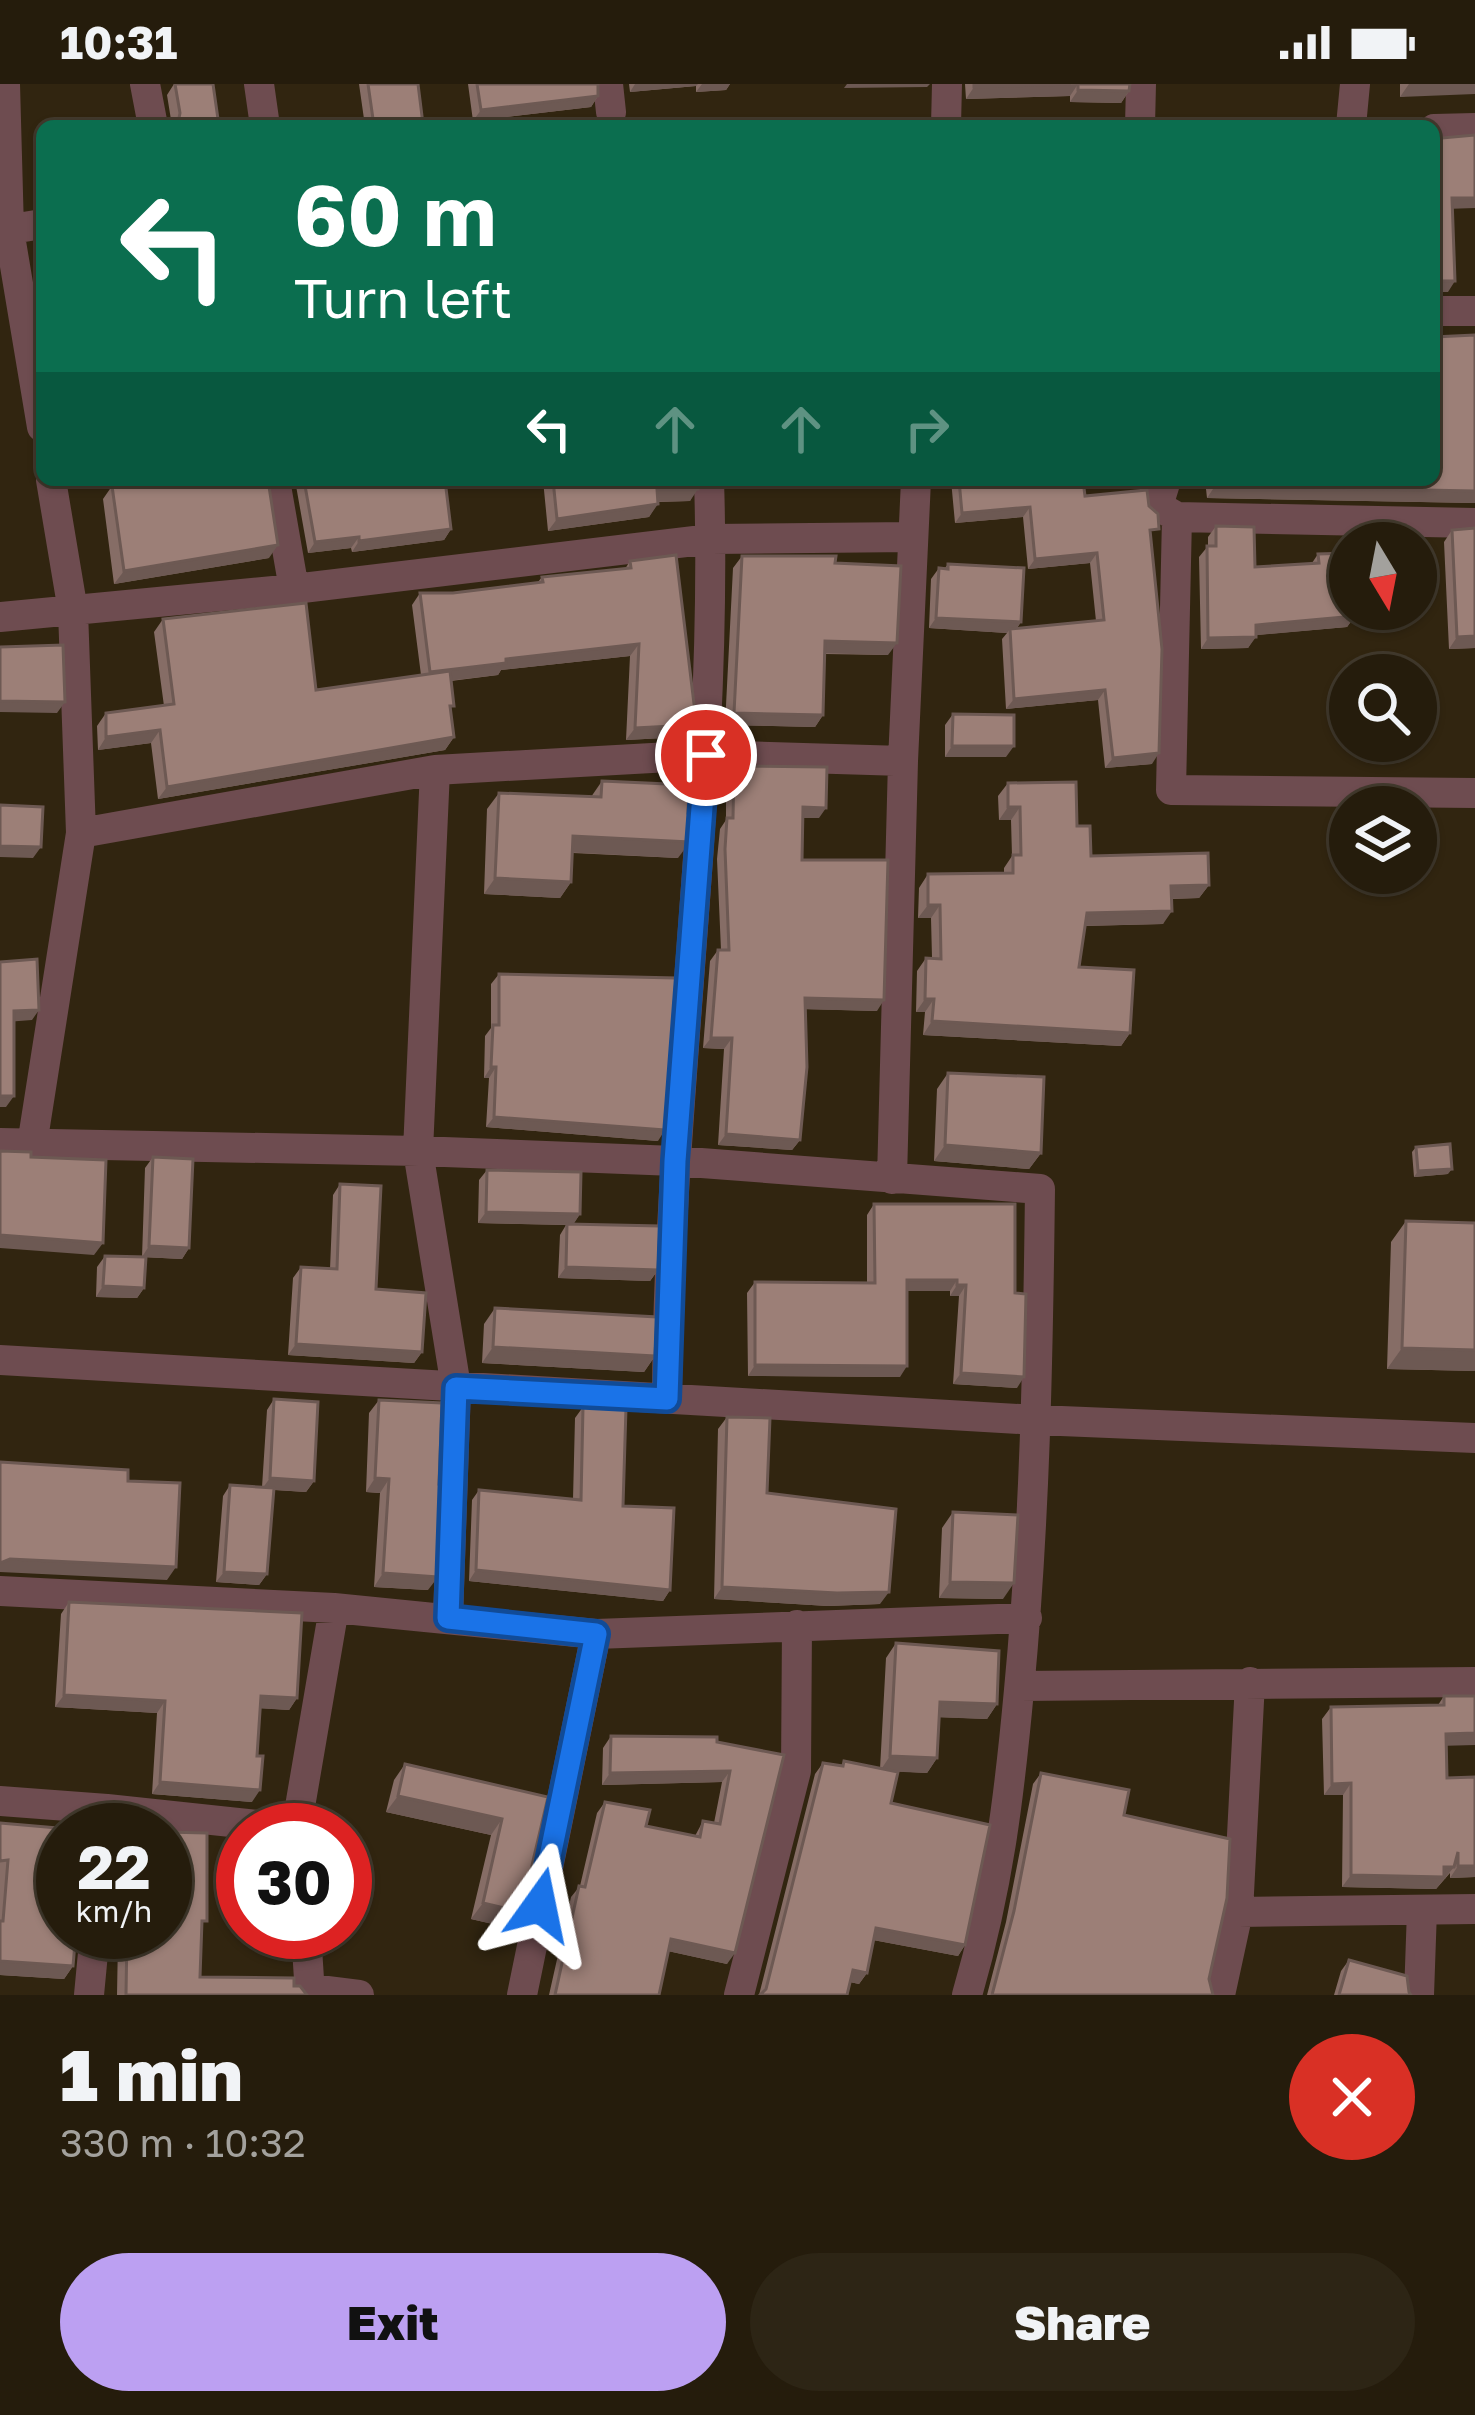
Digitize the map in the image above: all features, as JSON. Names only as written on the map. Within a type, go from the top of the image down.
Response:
[{"type":"street","points":[[5,84],[4,230],[36,396]]},
{"type":"street","points":[[145,84],[152,120]]},
{"type":"street","points":[[259,84],[264,120]]},
{"type":"street","points":[[946,120],[947,84]]},
{"type":"street","points":[[1140,120],[1141,84]]},
{"type":"street","points":[[1352,120],[1355,84]]},
{"type":"street","points":[[1440,129],[1475,128]]},
{"type":"street","points":[[4,230],[36,225]]},
{"type":"street","points":[[1440,311],[1475,311]]},
{"type":"street","points":[[32,1144],[81,833],[73,611],[52,486]]},
{"type":"street","points":[[276,486],[294,589]]},
{"type":"street","points":[[667,1399],[675,1161],[706,755],[709,486]]},
{"type":"street","points":[[892,1179],[910,537],[915,486]]},
{"type":"street","points":[[1164,486],[1158,506],[1177,517],[1475,523]]},
{"type":"street","points":[[1177,517],[1171,790],[1475,793]]},
{"type":"street","points":[[0,617],[294,589],[711,539],[910,537]]},
{"type":"street","points":[[81,833],[435,770],[706,755],[903,761]]},
{"type":"street","points":[[435,770],[418,1151],[456,1388],[448,1618]]},
{"type":"street","points":[[0,1143],[675,1161],[1040,1189],[1028,1618],[1005,1835],[967,1995]]},
{"type":"street","points":[[0,1360],[1037,1420],[1475,1438]]},
{"type":"street","points":[[0,1591],[334,1608],[596,1634],[1028,1618]]},
{"type":"street","points":[[301,1803],[334,1608]]},
{"type":"street","points":[[739,1995],[796,1771],[796,1625]]},
{"type":"street","points":[[522,1995],[596,1634]]},
{"type":"street","points":[[1220,1995],[1238,1912],[1250,1682]]},
{"type":"street","points":[[1020,1686],[1475,1682]]},
{"type":"street","points":[[0,1801],[36,1807]]},
{"type":"street","points":[[1238,1912],[1475,1909]]},
{"type":"street","points":[[1419,1995],[1423,1910]]},
{"type":"street","points":[[89,1995],[92,1959]]},
{"type":"street","points":[[307,1959],[310,1992],[359,1995]]},
{"type":"building","points":[[175,84],[213,84],[218,120],[179,120]]},
{"type":"building","points":[[368,84],[418,84],[422,120],[373,120]]},
{"type":"building","points":[[477,84],[598,84],[598,96],[481,110]]},
{"type":"building","points":[[974,84],[1071,84],[974,87]]},
{"type":"building","points":[[1078,84],[1130,84],[1129,91],[1078,90]]},
{"type":"building","points":[[1475,135],[1475,198],[1452,198],[1455,281],[1440,281],[1440,137]]},
{"type":"building","points":[[1475,335],[1475,491],[1215,486],[1440,486],[1440,337]]},
{"type":"building","points":[[112,486],[269,486],[278,545],[124,571]]},
{"type":"building","points":[[305,486],[446,486],[451,529],[315,542]]},
{"type":"building","points":[[554,486],[698,486],[657,489],[658,504],[557,519]]},
{"type":"building","points":[[960,486],[1084,486],[1085,496],[1147,490],[1159,529],[1150,530],[1162,649],[1159,753],[1113,758],[1105,690],[1014,699],[1010,629],[1104,620],[1097,553],[1035,559],[1030,507],[962,513]]},
{"type":"building","points":[[1216,526],[1254,527],[1255,567],[1319,563],[1318,554],[1329,554],[1329,618],[1256,625],[1256,637],[1208,638],[1207,546],[1216,546]]},
{"type":"building","points":[[1475,528],[1475,636],[1457,637],[1452,530]]},
{"type":"building","points":[[676,555],[695,712],[691,725],[635,728],[639,644],[430,672],[420,593],[543,582],[542,577],[631,568],[630,561]]},
{"type":"building","points":[[742,556],[836,556],[835,563],[901,566],[897,643],[825,641],[823,715],[734,713]]},
{"type":"building","points":[[948,564],[1024,568],[1021,622],[936,618],[939,568],[948,569]]},
{"type":"building","points":[[306,603],[316,690],[450,671],[454,737],[167,787],[160,730],[106,737],[106,713],[174,704],[163,619]]},
{"type":"building","points":[[63,645],[65,702],[0,701],[0,647]]},
{"type":"building","points":[[953,714],[1014,715],[1014,746],[952,746]]},
{"type":"building","points":[[734,766],[827,767],[826,808],[803,807],[802,860],[888,860],[884,1000],[805,998],[807,1067],[800,1140],[726,1134],[732,1038],[711,1038],[718,950],[729,950],[725,849],[727,818],[733,818]]},
{"type":"building","points":[[602,781],[689,785],[690,842],[573,836],[571,882],[495,878],[499,793],[601,797]]},
{"type":"building","points":[[1076,782],[1077,826],[1090,826],[1091,856],[1208,853],[1209,885],[1171,886],[1172,911],[1087,913],[1079,967],[1134,970],[1130,1033],[932,1021],[934,999],[925,999],[926,958],[941,959],[940,905],[928,905],[928,874],[1013,873],[1013,855],[1021,855],[1020,807],[1008,807],[1008,783]]},
{"type":"building","points":[[0,805],[43,807],[41,847],[0,846]]},
{"type":"building","points":[[37,959],[39,1010],[14,1011],[14,1096],[0,1096],[0,962]]},
{"type":"building","points":[[499,974],[676,978],[665,1130],[494,1117],[496,1067],[491,1067],[493,1025],[499,1025]]},
{"type":"building","points":[[948,1073],[1044,1077],[1041,1153],[945,1145]]},
{"type":"building","points":[[1450,1144],[1452,1169],[1418,1171],[1416,1147]]},
{"type":"building","points":[[0,1151],[106,1160],[103,1243],[0,1235]]},
{"type":"building","points":[[153,1157],[193,1159],[189,1248],[149,1246]]},
{"type":"building","points":[[487,1170],[581,1172],[580,1214],[486,1212]]},
{"type":"building","points":[[340,1184],[381,1186],[376,1289],[426,1293],[422,1352],[296,1344],[301,1267],[337,1269]]},
{"type":"building","points":[[874,1204],[1015,1204],[1015,1293],[1026,1294],[1024,1377],[961,1373],[966,1285],[957,1285],[957,1280],[907,1280],[907,1366],[755,1365],[755,1282],[875,1283]]},
{"type":"building","points":[[1406,1221],[1475,1223],[1475,1350],[1402,1348]]},
{"type":"building","points":[[567,1224],[660,1226],[658,1270],[566,1267]]},
{"type":"building","points":[[105,1256],[146,1257],[144,1288],[103,1286]]},
{"type":"building","points":[[495,1308],[657,1317],[655,1356],[493,1347]]},
{"type":"building","points":[[274,1399],[318,1402],[314,1481],[270,1478]]},
{"type":"building","points":[[379,1400],[442,1403],[438,1577],[383,1573],[389,1479],[375,1478]]},
{"type":"building","points":[[583,1407],[626,1408],[623,1506],[674,1508],[670,1590],[476,1570],[479,1490],[581,1500]]},
{"type":"building","points":[[727,1417],[770,1418],[767,1493],[896,1509],[889,1592],[722,1587]]},
{"type":"building","points":[[0,1462],[128,1470],[128,1481],[180,1483],[176,1567],[10,1559],[0,1563]]},
{"type":"building","points":[[230,1485],[274,1488],[267,1574],[224,1572]]},
{"type":"building","points":[[953,1512],[1018,1515],[1014,1583],[950,1582]]},
{"type":"building","points":[[69,1602],[302,1613],[297,1698],[261,1696],[260,1790],[160,1782],[165,1701],[64,1695]]},
{"type":"building","points":[[896,1643],[999,1651],[997,1704],[940,1702],[937,1758],[890,1756]]},
{"type":"building","points":[[1444,1696],[1475,1696],[1475,1733],[1446,1734],[1447,1778],[1475,1777],[1475,1866],[1458,1866],[1458,1852],[1454,1867],[1444,1867],[1444,1877],[1351,1875],[1351,1783],[1332,1784],[1331,1707],[1444,1705]]},
{"type":"building","points":[[611,1736],[717,1737],[717,1742],[784,1755],[735,1953],[671,1939],[659,1995],[555,1995],[579,1886],[585,1887],[605,1802],[650,1810],[646,1826],[700,1837],[703,1821],[720,1824],[730,1771],[610,1773]]},
{"type":"building","points":[[844,1761],[898,1772],[891,1803],[990,1825],[965,1945],[876,1928],[867,1973],[853,1970],[847,1995],[760,1995],[766,1989],[823,1763],[843,1766]]},
{"type":"building","points":[[405,1764],[548,1797],[521,1912],[483,1903],[502,1819],[398,1796]]},
{"type":"building","points":[[1041,1773],[1129,1790],[1124,1815],[1230,1839],[1227,1898],[1209,1979],[1213,1995],[992,1995]]},
{"type":"building","points":[[0,1823],[36,1826],[36,1959],[74,1959],[73,1966],[0,1961],[8,1860],[0,1861]]},
{"type":"building","points":[[192,1833],[207,1833],[207,1921],[202,1921],[200,1977],[294,1978],[294,1986],[307,1995],[126,1995],[127,1959],[192,1959]]},
{"type":"building","points":[[1349,1960],[1407,1976],[1411,1995],[1339,1995]]},
{"type":"route","points":[[540,1905],[596,1634],[448,1618],[456,1388],[667,1399],[675,1161],[706,755]]}]
